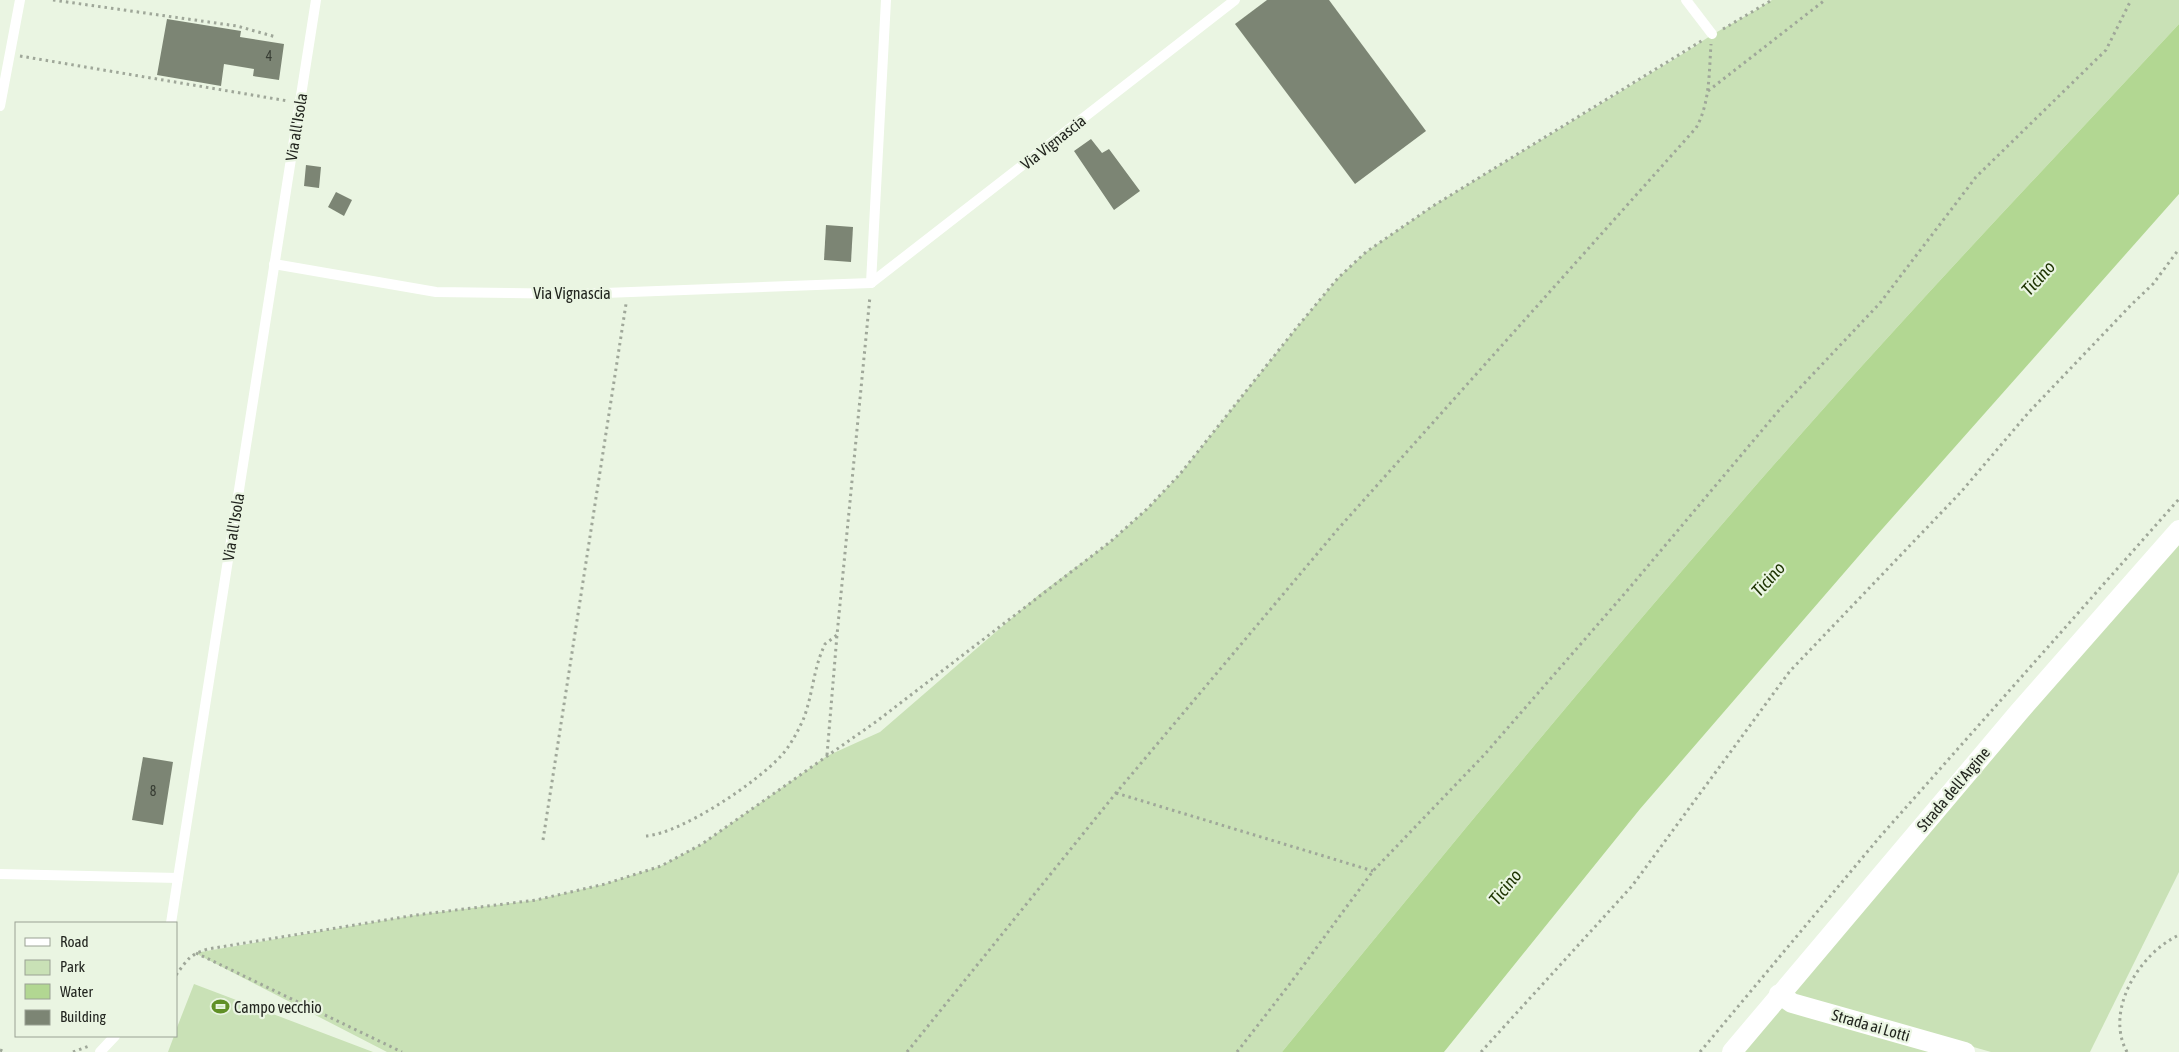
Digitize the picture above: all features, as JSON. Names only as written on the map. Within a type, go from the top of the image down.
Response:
[{"type":"street","name":"Strada dell'Argine","points":[[1732,1052],[2019,712],[2179,530]]},
{"type":"street","name":"Strada ai Lotti","points":[[1779,994],[1792,1003],[1965,1052]]},
{"type":"lane","points":[[0,106],[20,0]]},
{"type":"lane","name":"Via all'Isola","points":[[171,922],[316,0]]},
{"type":"lane","points":[[871,283],[886,0]]},
{"type":"lane","name":"Via Vignascia","points":[[274,264],[436,292],[578,294],[871,283],[1235,0]]},
{"type":"lane","points":[[1686,0],[1712,34]]},
{"type":"lane","points":[[0,874],[178,878]]},
{"type":"lane","points":[[100,1052],[114,1037]]},
{"type":"path","points":[[53,0],[228,25],[276,37]]},
{"type":"path","points":[[178,972],[195,952],[416,915],[536,900],[605,884],[661,866],[702,844],[877,721],[1110,542],[1148,508],[1180,474],[1332,285],[1366,252],[1433,206],[1689,50],[1712,34],[1726,28],[1772,0]]},
{"type":"path","points":[[1708,92],[1825,0]]},
{"type":"path","points":[[1237,1052],[1373,871],[1485,754],[1626,592],[1780,409],[1880,303],[1976,177],[2106,50],[2131,0]]},
{"type":"path","points":[[907,1052],[1116,794],[1338,529],[1696,128],[1703,116],[1708,92],[1712,34]]},
{"type":"path","points":[[10,52],[24,57],[275,97],[300,105]]},
{"type":"path","points":[[1481,1052],[1632,886],[1790,671],[1961,492],[2029,412],[2131,304],[2153,284],[2179,249]]},
{"type":"path","points":[[827,756],[836,635],[871,283]]},
{"type":"path","points":[[543,840],[628,292]]},
{"type":"path","points":[[1700,1052],[1878,838],[2179,499]]},
{"type":"path","points":[[646,836],[659,835],[682,825],[737,791],[765,771],[780,756],[788,747],[803,719],[822,651],[830,639],[836,635]]},
{"type":"path","points":[[1116,794],[1373,871]]},
{"type":"path","points":[[2127,1052],[2120,1034],[2120,1021],[2126,993],[2146,960],[2168,941],[2179,936]]},
{"type":"path","points":[[195,952],[402,1052]]},
{"type":"path","points":[[0,1050],[5,1052]]},
{"type":"green space","points":[[1772,0],[2179,0],[2179,24],[2001,214],[1755,486],[1550,726],[1282,1052],[387,1052],[195,953],[416,915],[536,900],[605,884],[661,866],[702,844],[827,756],[880,732],[1041,593],[1110,542],[1148,508],[1180,474],[1338,278],[1366,252],[1433,206]]},
{"type":"green space","points":[[2179,542],[2179,872],[2090,1052],[1991,1052],[1792,995],[1794,982]]},
{"type":"green space","name":"Campo vecchio","points":[[194,984],[373,1052],[168,1052],[174,1037],[178,1037],[178,1025]]},
{"type":"green space","points":[[1781,1006],[1941,1052],[1742,1052]]},
{"type":"water","name":"Ticino","points":[[2179,24],[2179,194],[1876,536],[1640,809],[1444,1052],[1282,1052],[1550,726],[1755,486],[2001,214]]},
{"type":"building","points":[[1267,0],[1329,0],[1426,131],[1355,184],[1235,24]]},
{"type":"building","points":[[167,19],[241,31],[240,37],[284,44],[279,80],[253,76],[254,69],[224,64],[221,86],[157,75]]},
{"type":"building","points":[[1091,139],[1102,153],[1109,149],[1140,191],[1114,210],[1074,151]]},
{"type":"building","points":[[306,165],[321,167],[319,188],[304,186]]},
{"type":"building","points":[[336,192],[352,200],[344,216],[328,207]]},
{"type":"building","points":[[826,225],[853,227],[851,262],[824,260]]},
{"type":"building","points":[[143,757],[173,762],[163,825],[132,820]]},
{"type":"place","name":"Campo vecchio","points":[[220,1007]]}]
